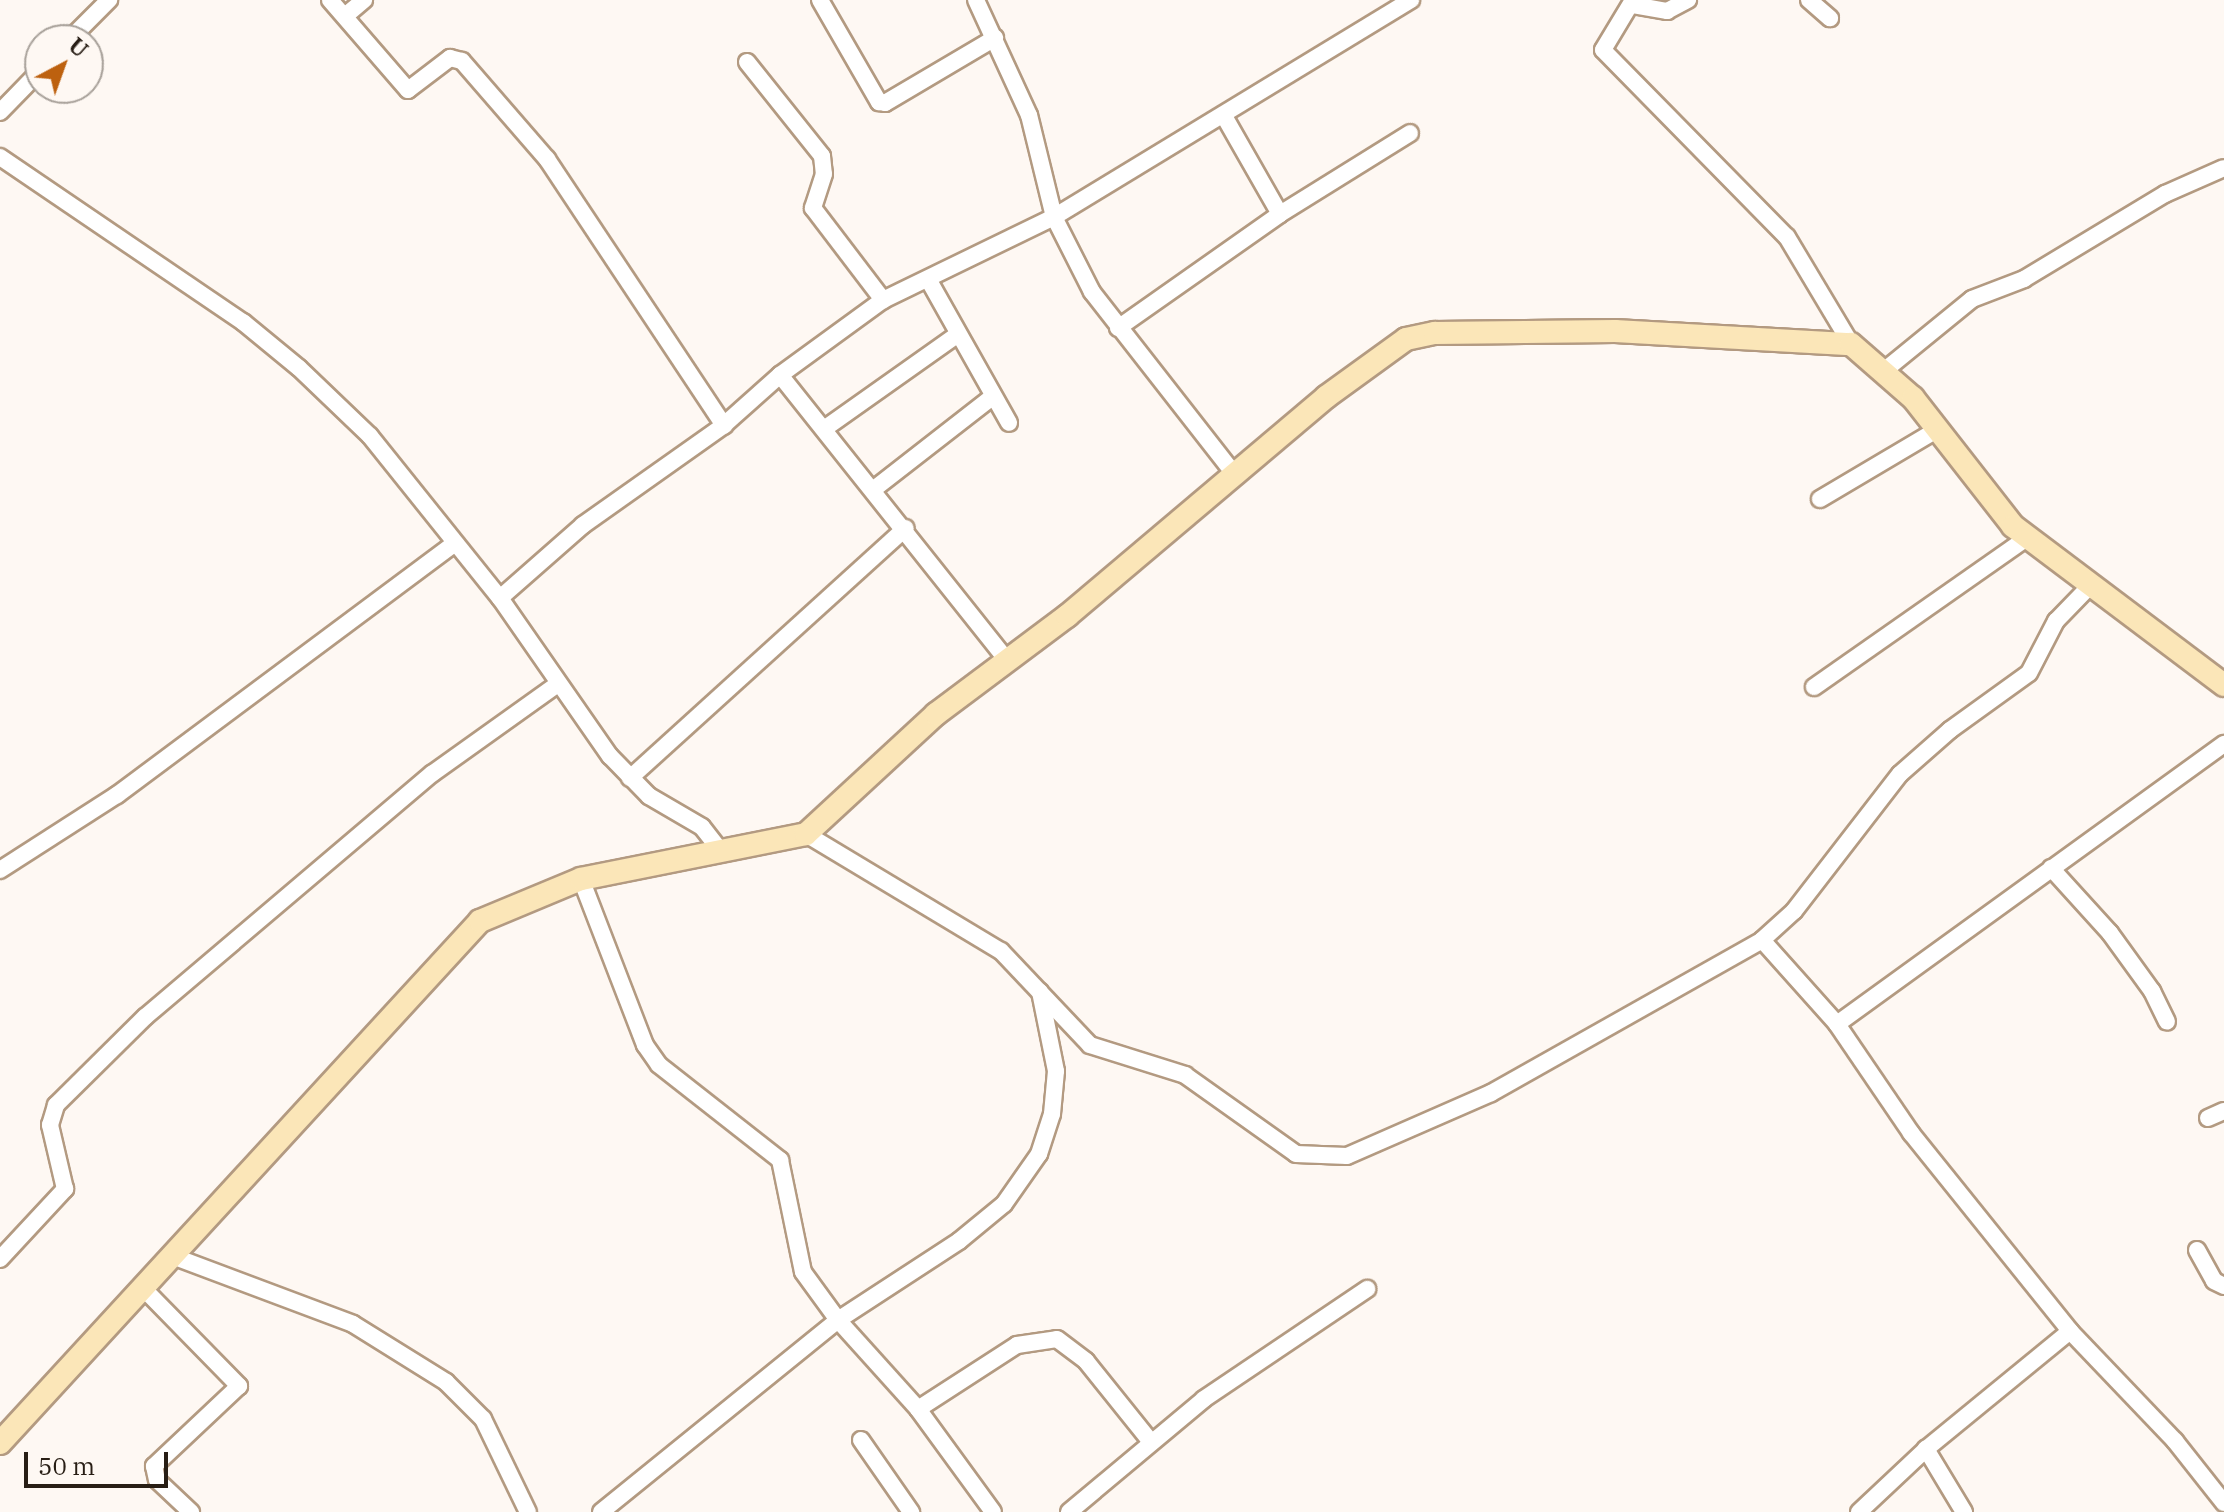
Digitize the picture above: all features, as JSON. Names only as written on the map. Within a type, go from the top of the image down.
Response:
[{"type":"street","points":[[85,24],[109,0]]},
{"type":"street","points":[[330,0],[408,90],[450,58],[462,61],[547,159],[724,425]]},
{"type":"street","points":[[345,16],[364,0]]},
{"type":"street","points":[[820,0],[879,102],[995,38]]},
{"type":"street","points":[[976,0],[1029,115],[1054,217],[1092,292],[1236,476]]},
{"type":"street","points":[[500,598],[583,525],[724,425],[780,375],[883,300],[1054,217],[1411,0]]},
{"type":"street","points":[[1688,0],[1667,11],[1633,2],[1607,36],[1603,50],[1780,229],[1851,344],[1885,370],[1992,504],[2027,538],[2089,587],[2224,685]]},
{"type":"street","points":[[1809,0],[1830,18]]},
{"type":"street","points":[[747,62],[822,156],[824,174],[813,208],[883,300]]},
{"type":"street","points":[[0,112],[24,87]]},
{"type":"street","points":[[1224,116],[1280,214]]},
{"type":"street","points":[[1118,328],[1280,214],[1410,133]]},
{"type":"street","points":[[0,157],[243,322],[299,368],[370,436],[500,598],[558,684],[630,778],[668,810],[702,827],[721,851]]},
{"type":"street","points":[[1885,370],[1978,295],[2024,279],[2165,194],[2224,168]]},
{"type":"street","points":[[928,279],[1009,423]]},
{"type":"street","points":[[0,1443],[175,1257],[468,930],[581,879],[806,834],[936,714],[1067,616],[1373,360],[1420,336],[1615,331],[1851,344]]},
{"type":"street","points":[[824,429],[958,334]]},
{"type":"street","points":[[780,375],[906,528],[1006,659]]},
{"type":"street","points":[[874,489],[992,397]]},
{"type":"street","points":[[1820,499],[1935,431]]},
{"type":"street","points":[[630,778],[906,528]]},
{"type":"street","points":[[1814,687],[2027,538]]},
{"type":"street","points":[[0,870],[117,795],[454,544]]},
{"type":"street","points":[[806,834],[1001,951],[1038,983],[1071,1030],[1090,1045],[1185,1075],[1296,1154],[1334,1157],[1375,1146],[1491,1093],[1762,940],[1794,911],[1900,774],[1950,730],[2029,673],[2056,621],[2089,587]]},
{"type":"street","points":[[0,1259],[65,1189],[50,1125],[56,1105],[145,1017],[433,773],[558,684]]},
{"type":"street","points":[[1837,1024],[2224,744]]},
{"type":"street","points":[[2051,868],[2110,933],[2152,991],[2167,1022]]},
{"type":"street","points":[[581,879],[621,989],[652,1055],[785,1168],[803,1272],[838,1320],[918,1409],[990,1511]]},
{"type":"street","points":[[1762,940],[1837,1024],[1911,1133],[2070,1331],[2175,1441],[2224,1503]]},
{"type":"street","points":[[601,1512],[838,1320],[959,1241],[1004,1204],[1039,1154],[1052,1114],[1056,1071],[1038,983]]},
{"type":"street","points":[[2208,1118],[2224,1111]]},
{"type":"street","points":[[2197,1250],[2214,1281],[2224,1286]]},
{"type":"street","points":[[175,1257],[353,1324],[446,1382],[483,1419],[528,1512]]},
{"type":"street","points":[[144,1289],[239,1386],[154,1466],[157,1480],[191,1512]]},
{"type":"street","points":[[1069,1512],[1150,1441],[1367,1289]]},
{"type":"street","points":[[1859,1512],[1926,1449],[2070,1331]]},
{"type":"street","points":[[918,1409],[1017,1345],[1057,1339],[1086,1361],[1150,1441]]},
{"type":"street","points":[[861,1440],[911,1512]]},
{"type":"street","points":[[1926,1449],[1964,1512]]}]
